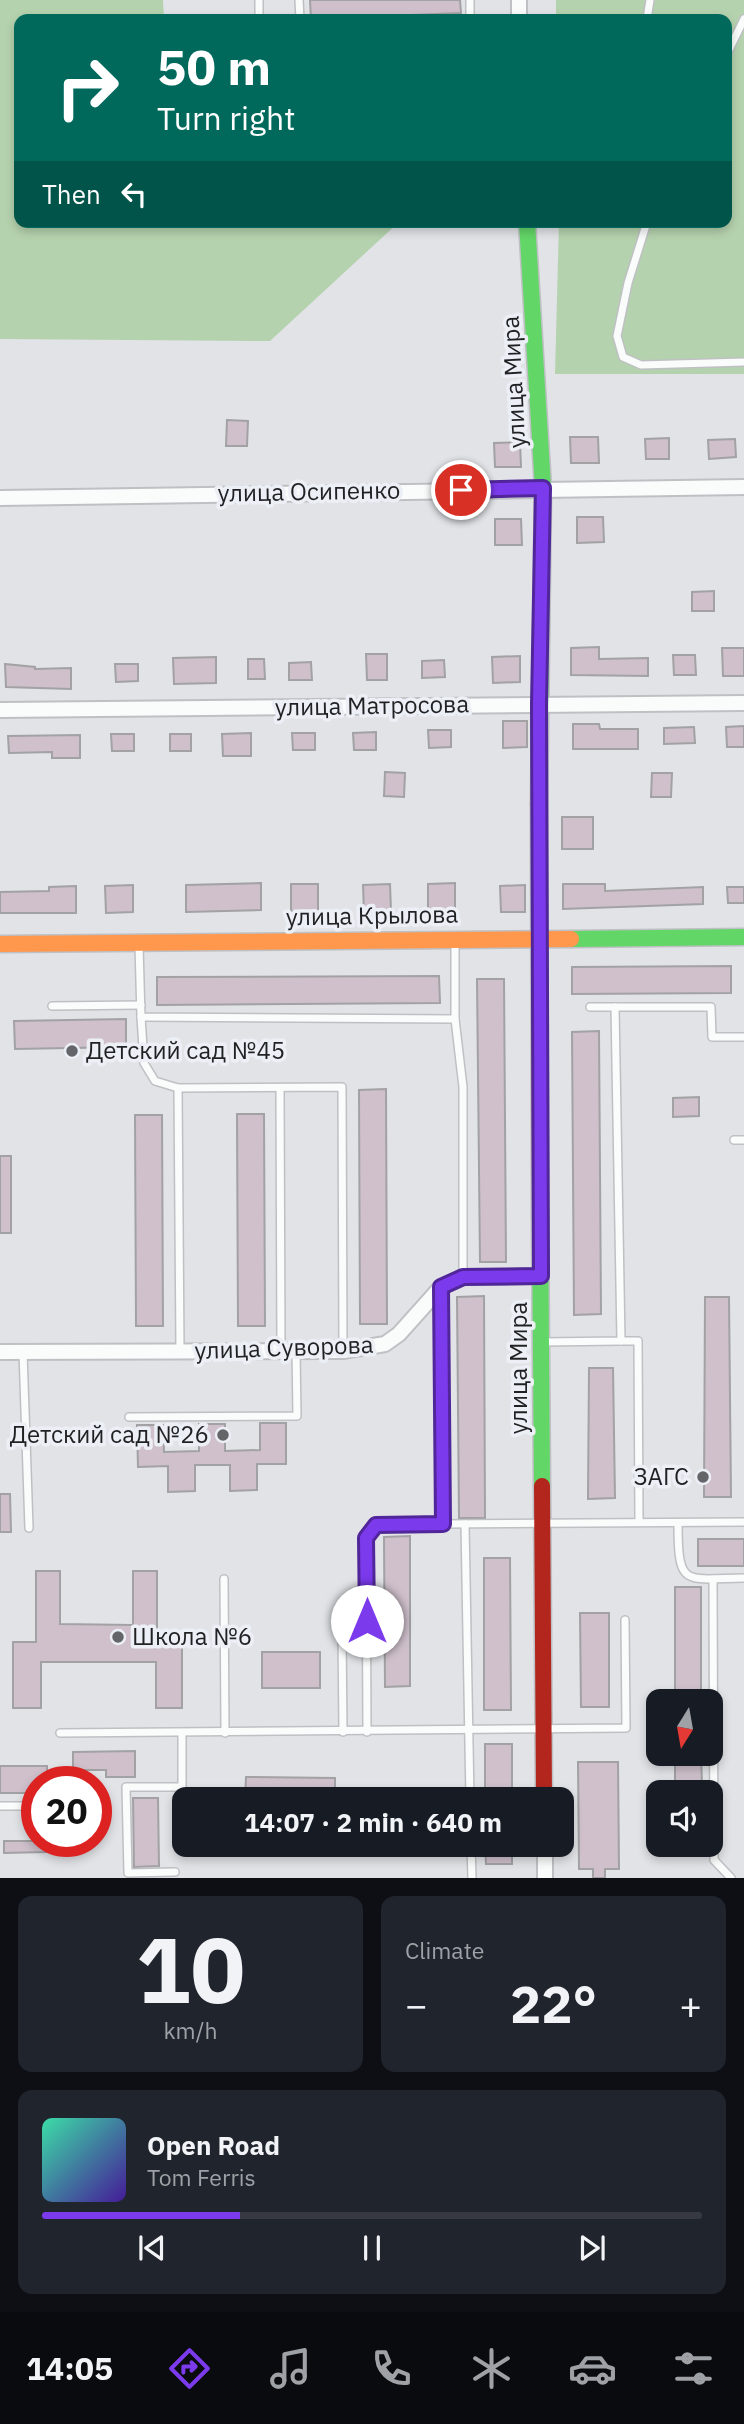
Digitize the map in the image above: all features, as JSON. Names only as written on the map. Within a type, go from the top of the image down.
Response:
[{"type":"street","name":"улица Мира","points":[[527,228],[543,488],[538,937],[544,1787]]},
{"type":"street","name":"улица Осипенко","points":[[0,498],[744,486]]},
{"type":"street","name":"улица Матросова","points":[[0,710],[744,703]]},
{"type":"street","name":"улица Крылова","points":[[0,944],[744,937]]},
{"type":"street","name":"улица Суворова","points":[[0,1352],[296,1351],[343,1350],[386,1344],[399,1334],[441,1287],[463,1277],[541,1276]]},
{"type":"street","points":[[545,1857],[545,1878]]},
{"type":"lane","points":[[732,44],[744,19]]},
{"type":"lane","points":[[643,228],[617,336],[622,357],[641,365],[744,362]]},
{"type":"lane","points":[[454,938],[455,1019],[463,1087],[463,1277]]},
{"type":"lane","points":[[139,942],[144,1063],[155,1081],[178,1088],[342,1087],[343,1350]]},
{"type":"lane","points":[[52,1006],[141,1005]]},
{"type":"lane","points":[[590,1007],[711,1007],[712,1037],[744,1037]]},
{"type":"lane","points":[[615,1007],[621,1341]]},
{"type":"lane","points":[[142,1017],[455,1019]]},
{"type":"lane","points":[[178,1088],[180,1351]]},
{"type":"lane","points":[[280,1088],[281,1351]]},
{"type":"lane","points":[[734,1140],[744,1140]]},
{"type":"lane","points":[[441,1287],[443,1524]]},
{"type":"lane","points":[[541,1342],[638,1341],[639,1522]]},
{"type":"lane","points":[[128,1417],[297,1416],[296,1351]]},
{"type":"lane","points":[[23,1352],[29,1528]]},
{"type":"lane","points":[[368,1732],[366,1538],[376,1525],[744,1522]]},
{"type":"lane","points":[[677,1523],[678,1561],[683,1572],[696,1579],[744,1578]]},
{"type":"lane","points":[[465,1524],[470,1787]]},
{"type":"lane","points":[[224,1578],[225,1733]]},
{"type":"lane","points":[[713,1578],[715,1860],[731,1878]]},
{"type":"lane","points":[[60,1733],[626,1728],[625,1620]]},
{"type":"lane","points":[[342,1633],[343,1732]]},
{"type":"lane","points":[[175,1872],[128,1873],[126,1787],[182,1787],[182,1733]]},
{"type":"lane","points":[[0,1806],[21,1806]]},
{"type":"lane","points":[[471,1857],[472,1878]]},
{"type":"green space","points":[[0,0],[163,0],[164,14],[14,14],[14,228],[392,228],[270,341],[0,339]]},
{"type":"green space","points":[[556,0],[744,0],[744,374],[555,374],[559,228],[732,228],[732,14],[556,14]]},
{"type":"building","points":[[310,0],[460,0],[461,13],[436,14],[311,14]]},
{"type":"building","points":[[227,420],[248,421],[247,446],[226,446]]},
{"type":"building","points":[[570,437],[598,437],[599,463],[571,463]]},
{"type":"building","points":[[669,438],[669,459],[646,459],[645,439]]},
{"type":"building","points":[[735,439],[736,457],[709,459],[708,440]]},
{"type":"building","points":[[520,442],[521,467],[495,467],[494,443]]},
{"type":"building","points":[[577,517],[603,517],[604,542],[577,543]]},
{"type":"building","points":[[495,519],[521,519],[522,545],[495,545]]},
{"type":"building","points":[[714,591],[714,611],[692,611],[692,592]]},
{"type":"building","points":[[599,647],[599,659],[648,658],[648,676],[571,675],[571,648]]},
{"type":"building","points":[[722,648],[744,648],[744,676],[723,676]]},
{"type":"building","points":[[366,654],[387,654],[387,680],[367,680]]},
{"type":"building","points":[[673,655],[695,655],[696,675],[674,675]]},
{"type":"building","points":[[520,656],[520,682],[493,683],[492,657]]},
{"type":"building","points":[[216,657],[216,683],[174,684],[173,658]]},
{"type":"building","points":[[248,659],[264,659],[265,679],[248,679]]},
{"type":"building","points":[[444,660],[445,677],[422,678],[422,661]]},
{"type":"building","points":[[311,662],[312,680],[289,680],[289,663]]},
{"type":"building","points":[[5,664],[35,669],[71,668],[71,689],[6,687]]},
{"type":"building","points":[[115,664],[138,664],[138,681],[116,682]]},
{"type":"building","points":[[503,721],[527,721],[527,747],[503,748]]},
{"type":"building","points":[[573,724],[599,724],[600,729],[638,729],[638,749],[573,749]]},
{"type":"building","points":[[744,726],[744,747],[727,747],[726,727]]},
{"type":"building","points":[[694,727],[695,743],[664,744],[664,728]]},
{"type":"building","points":[[428,730],[451,730],[451,747],[429,748]]},
{"type":"building","points":[[376,732],[376,750],[354,750],[353,733]]},
{"type":"building","points":[[251,733],[251,756],[223,756],[222,734]]},
{"type":"building","points":[[292,733],[315,733],[315,750],[293,750]]},
{"type":"building","points":[[111,734],[134,734],[134,751],[112,751]]},
{"type":"building","points":[[170,734],[191,734],[191,751],[170,751]]},
{"type":"building","points":[[80,735],[80,758],[52,758],[52,752],[9,753],[8,736]]},
{"type":"building","points":[[385,772],[405,773],[404,797],[384,796]]},
{"type":"building","points":[[652,773],[672,773],[671,797],[651,797]]},
{"type":"building","points":[[562,817],[593,817],[593,849],[562,849]]},
{"type":"building","points":[[261,883],[261,910],[186,912],[186,885]]},
{"type":"building","points":[[455,883],[455,910],[428,911],[428,884]]},
{"type":"building","points":[[291,884],[318,884],[318,911],[291,911]]},
{"type":"building","points":[[390,884],[391,911],[364,912],[363,885]]},
{"type":"building","points":[[563,884],[605,884],[605,891],[703,887],[703,904],[563,909]]},
{"type":"building","points":[[133,885],[133,912],[106,913],[105,886]]},
{"type":"building","points":[[525,885],[525,912],[501,912],[500,886]]},
{"type":"building","points":[[76,886],[76,913],[0,913],[0,892],[49,891],[49,887]]},
{"type":"building","points":[[727,887],[744,887],[744,903],[728,903]]},
{"type":"building","points":[[731,966],[731,993],[572,994],[572,967]]},
{"type":"building","points":[[439,976],[440,1003],[157,1005],[157,977]]},
{"type":"building","points":[[477,979],[504,979],[506,1262],[480,1262]]},
{"type":"building","points":[[126,1019],[126,1047],[15,1049],[14,1021]]},
{"type":"building","points":[[599,1031],[601,1314],[574,1315],[572,1032]]},
{"type":"building","points":[[386,1089],[387,1324],[360,1324],[359,1090]]},
{"type":"building","points":[[699,1097],[699,1116],[673,1117],[673,1098]]},
{"type":"building","points":[[237,1114],[264,1114],[265,1326],[238,1326]]},
{"type":"building","points":[[135,1115],[162,1115],[163,1326],[136,1326]]},
{"type":"building","points":[[0,1156],[11,1156],[11,1233],[0,1233]]},
{"type":"building","points":[[484,1296],[485,1518],[459,1518],[457,1297]]},
{"type":"building","points":[[705,1297],[729,1297],[731,1497],[704,1497]]},
{"type":"building","points":[[589,1368],[613,1368],[615,1498],[588,1499]]},
{"type":"building","points":[[260,1423],[286,1423],[286,1464],[257,1464],[257,1490],[230,1491],[230,1465],[195,1465],[195,1491],[168,1492],[168,1466],[138,1467],[137,1425],[163,1425],[164,1452],[199,1451],[199,1424],[225,1424],[225,1451],[260,1450]]},
{"type":"building","points":[[0,1494],[10,1494],[11,1532],[0,1532]]},
{"type":"building","points":[[410,1536],[410,1686],[385,1687],[384,1537]]},
{"type":"building","points":[[698,1539],[744,1539],[744,1566],[698,1566]]},
{"type":"building","points":[[484,1558],[510,1558],[511,1710],[484,1710]]},
{"type":"building","points":[[36,1571],[60,1571],[60,1624],[133,1625],[133,1571],[157,1571],[157,1642],[182,1642],[182,1708],[156,1708],[156,1662],[41,1662],[41,1708],[13,1708],[13,1642],[36,1642]]},
{"type":"building","points":[[675,1587],[701,1587],[701,1689],[675,1689]]},
{"type":"building","points":[[580,1613],[609,1613],[609,1707],[581,1707]]},
{"type":"building","points":[[262,1652],[320,1652],[320,1688],[262,1688]]},
{"type":"building","points":[[485,1744],[512,1744],[512,1787],[485,1787]]},
{"type":"building","points":[[135,1751],[135,1777],[112,1777],[112,1766],[73,1766],[73,1752]]},
{"type":"building","points":[[578,1762],[618,1762],[619,1869],[605,1869],[605,1878],[593,1878],[593,1869],[579,1869]]},
{"type":"building","points":[[0,1766],[21,1766],[21,1793],[0,1793]]},
{"type":"building","points":[[675,1766],[701,1766],[702,1780],[675,1780]]},
{"type":"building","points":[[246,1777],[335,1778],[335,1787],[246,1787]]},
{"type":"building","points":[[133,1798],[158,1798],[159,1866],[134,1867]]},
{"type":"building","points":[[4,1841],[21,1841],[21,1853],[4,1853]]},
{"type":"building","points":[[486,1857],[512,1857],[512,1864],[486,1864]]},
{"type":"traffic: fast","points":[[527,228],[543,488],[539,804]]},
{"type":"traffic: fast","points":[[571,939],[744,937]]},
{"type":"traffic: fast","points":[[540,1217],[542,1486]]},
{"type":"traffic: slow","points":[[0,944],[571,939]]},
{"type":"traffic: jam","points":[[539,804],[540,1217]]},
{"type":"traffic: jam","points":[[542,1486],[544,1787]]},
{"type":"place","name":"Детский сад №45","points":[[72,1051]]},
{"type":"place","name":"Детский сад №26","points":[[223,1435]]},
{"type":"place","name":"ЗАГС","points":[[703,1477]]},
{"type":"place","name":"Школа №6","points":[[118,1637]]},
{"type":"route","points":[[367,1621],[366,1538],[376,1525],[443,1524],[441,1287],[463,1277],[541,1276],[538,937],[543,488],[461,490]]}]
